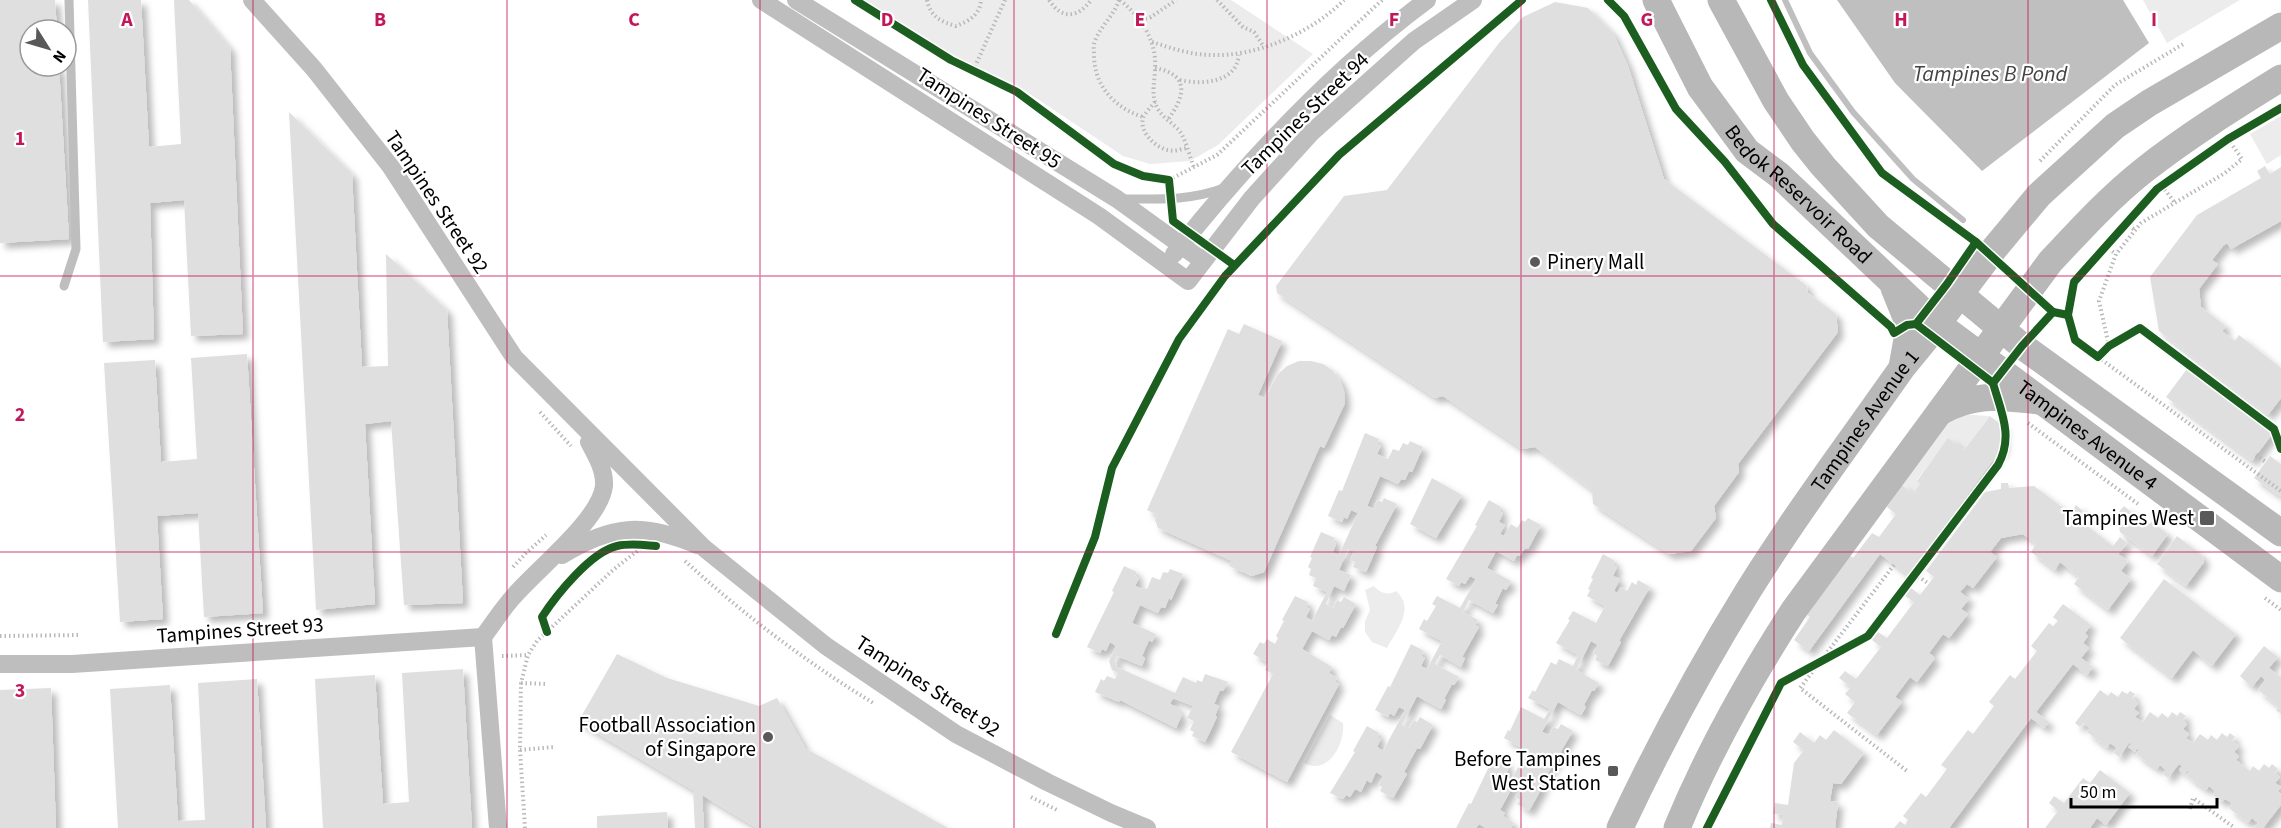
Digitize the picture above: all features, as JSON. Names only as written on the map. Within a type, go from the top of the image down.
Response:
[{"type":"main road","name":"Bedok Reservoir Road","points":[[1656,0],[1700,87],[1747,151],[1779,175],[1938,324],[1981,357]]},
{"type":"main road","name":"Bedok Reservoir Road","points":[[1721,0],[1776,101],[1823,166],[1878,226],[2002,329]]},
{"type":"main road","name":"Tampines Avenue 1","points":[[1620,828],[1646,773],[1712,651],[1750,589],[1902,368],[1994,249],[2039,195],[2115,126],[2149,103],[2273,31]]},
{"type":"main road","points":[[2273,31],[2247,67],[2253,77],[2281,77]]},
{"type":"main road","points":[[1677,828],[1725,730],[1774,641],[1794,610],[2050,262],[2113,197],[2151,165],[2281,77]]},
{"type":"main road","points":[[1893,284],[1907,320],[1902,368]]},
{"type":"main road","name":"Tampines Avenue 4","points":[[2002,329],[2281,533]]},
{"type":"main road","name":"Tampines Avenue 4","points":[[1981,357],[2030,409],[2271,587]]},
{"type":"main road","points":[[1940,412],[1958,402],[1996,396],[2030,409]]},
{"type":"street","name":"Tampines Street 92","points":[[252,0],[314,69],[391,167],[514,357],[704,548],[826,646],[956,734],[1047,782],[1147,828]]},
{"type":"street","name":"Tampines Street 95","points":[[761,0],[1099,216],[1188,281]]},
{"type":"street","name":"Tampines Street 95","points":[[796,0],[1117,199],[1203,261]]},
{"type":"street","name":"Tampines Street 94","points":[[1165,265],[1231,185],[1304,108],[1392,27],[1427,0]]},
{"type":"street","name":"Tampines Street 94","points":[[1188,281],[1252,198],[1312,132],[1414,41],[1473,0]]},
{"type":"street","name":"Tampines Street 92","points":[[484,646],[513,596],[544,566],[597,506],[604,486],[602,470],[584,429]]},
{"type":"street","name":"Tampines Street 92","points":[[544,566],[595,537],[606,533],[631,530],[657,531],[704,548]]},
{"type":"street","name":"Tampines Street 93","points":[[0,664],[72,664],[484,646]]},
{"type":"street","points":[[484,646],[498,828]]},
{"type":"lane","points":[[64,286],[76,249],[69,0]]},
{"type":"lane","points":[[1117,199],[1171,200],[1204,195],[1231,185]]},
{"type":"path","points":[[927,0],[933,15],[944,23],[956,26],[974,17],[981,7],[981,0]]},
{"type":"path","points":[[982,75],[970,69],[1005,0]]},
{"type":"path","points":[[1049,0],[1064,14],[1074,15],[1084,9],[1091,0]]},
{"type":"path","points":[[1143,117],[1132,113],[1107,95],[1097,79],[1094,65],[1094,43],[1120,0],[1141,20],[1152,42],[1155,102],[1160,113],[1180,132],[1194,168]]},
{"type":"path","points":[[1141,20],[1151,17],[1176,0]]},
{"type":"path","points":[[1217,0],[1243,27],[1254,32],[1264,47]]},
{"type":"path","points":[[1152,42],[1209,56],[1239,55],[1293,35],[1314,23],[1344,0]]},
{"type":"path","points":[[1171,200],[1165,179],[1194,168],[1217,155],[1381,0]]},
{"type":"path","points":[[2185,43],[2192,36]]},
{"type":"path","points":[[1155,69],[1168,71],[1180,80],[1195,83],[1213,82],[1228,74],[1239,62],[1239,55]]},
{"type":"path","points":[[1167,121],[1179,105],[1183,93],[1180,80]]},
{"type":"path","points":[[1155,102],[1143,117],[1143,126],[1149,138],[1160,147],[1170,151],[1187,148]]},
{"type":"path","points":[[2219,146],[2237,134]]},
{"type":"path","points":[[2109,346],[2099,301],[2116,254],[2141,223],[2225,173],[2242,159],[2228,139]]},
{"type":"path","points":[[2172,179],[2160,187],[2175,203]]},
{"type":"path","points":[[2118,231],[2133,215]]},
{"type":"path","points":[[2125,223],[2135,230]]},
{"type":"path","points":[[2097,254],[2111,238]]},
{"type":"path","points":[[2105,246],[2116,254]]},
{"type":"path","points":[[2098,357],[2116,341]]},
{"type":"path","points":[[2091,351],[2281,491]]},
{"type":"path","points":[[2030,409],[2053,443],[2148,511]]},
{"type":"path","points":[[2256,455],[2266,462]]},
{"type":"path","points":[[512,569],[552,529]]},
{"type":"path","points":[[628,544],[647,546]]},
{"type":"path","points":[[525,828],[520,750],[521,683],[528,656],[537,641],[613,570],[640,548],[647,546]]},
{"type":"path","points":[[1894,565],[1800,688],[1907,771]]},
{"type":"path","points":[[1909,583],[1914,572],[1922,565]]},
{"type":"path","points":[[1914,572],[1929,584]]},
{"type":"path","points":[[2271,587],[2281,610]]},
{"type":"path","points":[[542,621],[547,632]]},
{"type":"path","points":[[0,636],[80,635]]},
{"type":"path","points":[[484,646],[528,656]]},
{"type":"path","points":[[1800,673],[1839,652]]},
{"type":"path","points":[[521,683],[548,684]]},
{"type":"path","points":[[520,750],[554,747]]},
{"type":"path","points":[[2190,808],[2193,798],[2235,828]]},
{"type":"shaded area","points":[[862,0],[1231,0],[1313,54],[1218,145],[1190,161],[1150,164],[1123,156],[1018,86],[953,57]]},
{"type":"shaded area","points":[[2143,0],[2240,0],[2167,43]]},
{"type":"shaded area","points":[[2281,116],[2281,155],[2267,164],[2250,134]]},
{"type":"shaded area","points":[[1955,414],[1990,416],[1964,450],[1948,439],[1917,480],[1920,484],[1913,494],[1902,485]]},
{"type":"shaded area","points":[[1374,586],[1384,593],[1396,591],[1404,605],[1402,620],[1387,648],[1372,642],[1365,632],[1365,621],[1370,610],[1365,590]]},
{"type":"shaded area","points":[[1330,715],[1343,723],[1338,748],[1327,762],[1313,766],[1304,763]]},
{"type":"water","name":"Tampines B Pond","points":[[1837,0],[2123,0],[2149,43],[1982,171],[1895,83]]},
{"type":"building","points":[[0,0],[55,0],[56,18],[18,18],[18,78],[60,78],[69,239],[0,243]]},
{"type":"building","points":[[88,0],[141,0],[149,147],[181,144],[174,0],[189,0],[230,48],[243,334],[191,336],[184,200],[150,203],[154,339],[103,342]]},
{"type":"building","name":"Pinery Mall","points":[[1555,2],[1588,8],[1613,33],[1628,66],[1664,179],[1807,286],[1808,293],[1836,314],[1838,332],[1738,464],[1739,472],[1714,506],[1716,518],[1691,551],[1669,554],[1593,504],[1592,490],[1535,447],[1522,449],[1443,396],[1435,398],[1277,293],[1276,286],[1344,196],[1387,190],[1499,43],[1523,17]]},
{"type":"building","points":[[289,112],[352,174],[362,367],[388,366],[386,254],[447,310],[463,603],[404,605],[391,421],[365,424],[375,604],[316,610]]},
{"type":"building","points":[[2265,166],[2270,174],[2281,167],[2281,221],[2231,249],[2227,243],[2223,246],[2212,260],[2218,264],[2199,289],[2201,307],[2226,326],[2222,331],[2235,341],[2239,335],[2281,368],[2281,398],[2268,415],[2159,331],[2150,277],[2197,215],[2261,178],[2257,171]]},
{"type":"building","points":[[1244,324],[1282,341],[1258,395],[1265,398],[1278,374],[1287,366],[1299,361],[1311,361],[1323,364],[1332,370],[1340,380],[1345,403],[1324,448],[1320,446],[1264,572],[1252,576],[1229,566],[1232,561],[1158,528],[1155,520],[1157,515],[1147,510],[1228,329],[1239,334]]},
{"type":"building","points":[[247,354],[263,613],[204,617],[198,513],[157,516],[163,619],[120,622],[104,363],[155,360],[161,462],[197,459],[191,358]]},
{"type":"building","points":[[2187,369],[2273,433],[2252,461],[2166,397]]},
{"type":"building","points":[[1990,416],[2003,426],[2003,447],[1908,575],[1880,554],[1809,651],[1794,640],[1810,617],[1803,612],[1846,553],[1853,558],[1872,533],[1879,537],[1896,514],[1887,507],[1902,485],[1913,494],[1920,484],[1917,481],[1948,438],[1964,450]]},
{"type":"building","points":[[1365,433],[1379,439],[1377,444],[1381,446],[1377,454],[1388,459],[1393,449],[1399,451],[1403,443],[1408,445],[1410,441],[1423,447],[1412,472],[1409,471],[1405,480],[1401,479],[1398,484],[1380,476],[1367,506],[1374,509],[1377,500],[1382,502],[1384,498],[1397,504],[1375,546],[1377,547],[1366,572],[1353,567],[1355,562],[1350,560],[1354,551],[1348,549],[1339,570],[1351,575],[1344,591],[1334,586],[1326,604],[1333,608],[1337,600],[1341,602],[1344,597],[1356,604],[1343,628],[1341,627],[1336,637],[1332,635],[1329,640],[1312,631],[1302,649],[1332,667],[1329,673],[1337,678],[1335,682],[1339,684],[1287,782],[1231,752],[1273,674],[1265,670],[1269,663],[1253,654],[1260,642],[1264,644],[1267,639],[1275,644],[1278,638],[1276,636],[1284,621],[1282,620],[1295,596],[1308,602],[1306,607],[1310,609],[1306,617],[1312,621],[1327,592],[1313,586],[1316,578],[1309,575],[1311,569],[1308,567],[1312,558],[1310,557],[1321,532],[1335,538],[1333,542],[1336,544],[1333,552],[1339,555],[1358,513],[1351,510],[1347,519],[1344,517],[1342,522],[1328,516],[1339,490],[1342,491]]},
{"type":"building","points":[[2270,456],[2281,464],[2281,497],[2254,478]]},
{"type":"building","points":[[1432,478],[1462,495],[1436,538],[1410,524]]},
{"type":"building","points":[[2001,483],[2008,483],[2009,488],[2034,486],[2070,513],[2076,505],[2083,511],[2077,518],[2113,546],[2120,537],[2127,543],[2118,554],[2128,561],[2121,571],[2131,579],[2108,610],[2074,584],[2079,577],[2060,562],[2055,570],[2031,552],[2036,544],[2023,534],[2001,538],[1990,552],[1997,557],[1973,588],[1967,584],[1960,592],[1969,599],[1961,609],[1968,614],[1949,638],[1943,634],[1929,653],[1935,658],[1917,682],[1910,677],[1895,697],[1902,702],[1877,735],[1847,713],[1855,702],[1845,694],[1851,687],[1839,678],[1845,671],[1856,679],[1881,647],[1872,640],[1878,632],[1887,638],[1914,602],[1905,596],[1911,588],[1920,595],[1934,577],[1926,571],[1985,492],[2001,489]]},
{"type":"building","points":[[1489,500],[1501,507],[1499,511],[1503,513],[1499,522],[1505,525],[1500,534],[1504,536],[1511,524],[1517,528],[1522,520],[1525,522],[1528,518],[1541,525],[1528,549],[1525,548],[1514,561],[1496,551],[1487,568],[1511,581],[1506,590],[1503,588],[1493,613],[1469,600],[1463,612],[1478,620],[1475,625],[1479,627],[1462,657],[1465,658],[1461,667],[1440,655],[1435,664],[1459,677],[1454,685],[1452,684],[1441,709],[1417,696],[1402,725],[1409,728],[1414,720],[1417,722],[1420,717],[1433,725],[1404,772],[1407,774],[1393,798],[1380,791],[1382,787],[1379,785],[1383,776],[1376,772],[1371,783],[1367,780],[1361,792],[1355,789],[1350,797],[1346,795],[1343,799],[1330,793],[1355,752],[1353,751],[1367,726],[1379,733],[1377,737],[1381,739],[1377,747],[1383,751],[1405,710],[1399,707],[1394,716],[1390,713],[1388,717],[1375,710],[1388,686],[1390,687],[1411,644],[1424,651],[1421,656],[1425,658],[1421,666],[1427,669],[1442,641],[1419,629],[1424,619],[1427,621],[1436,606],[1432,604],[1437,596],[1460,608],[1476,579],[1470,576],[1465,584],[1461,582],[1459,586],[1446,579],[1477,526],[1475,525]]},
{"type":"building","points":[[2124,506],[2147,525],[2152,522],[2168,534],[2152,556],[2120,532],[2117,514]]},
{"type":"building","points":[[2177,536],[2202,555],[2204,562],[2186,586],[2157,564]]},
{"type":"building","points":[[1603,554],[1615,561],[1613,565],[1617,567],[1613,576],[1620,579],[1614,591],[1617,593],[1621,587],[1627,591],[1632,582],[1636,585],[1638,580],[1650,587],[1619,641],[1621,642],[1608,666],[1595,660],[1597,656],[1593,653],[1598,645],[1591,641],[1576,670],[1599,683],[1594,691],[1592,690],[1581,715],[1558,702],[1542,732],[1549,735],[1553,727],[1558,729],[1561,724],[1573,731],[1541,785],[1543,786],[1529,811],[1517,804],[1520,800],[1515,797],[1519,789],[1513,786],[1500,810],[1505,813],[1503,816],[1514,823],[1511,828],[1486,828],[1479,824],[1476,828],[1456,828],[1469,803],[1471,804],[1495,754],[1507,761],[1505,766],[1509,768],[1505,776],[1511,780],[1527,751],[1504,738],[1508,730],[1510,731],[1521,707],[1544,719],[1550,709],[1528,698],[1533,690],[1535,692],[1551,662],[1556,665],[1559,659],[1573,666],[1578,655],[1556,643],[1573,611],[1596,623],[1605,606],[1587,596],[1593,579],[1591,578]]},
{"type":"building","points":[[1124,566],[1137,572],[1135,576],[1139,578],[1135,586],[1142,589],[1143,587],[1147,589],[1152,577],[1160,580],[1163,572],[1168,573],[1170,569],[1183,574],[1165,608],[1161,607],[1158,613],[1140,605],[1132,623],[1156,634],[1152,642],[1149,640],[1142,656],[1145,658],[1142,666],[1117,656],[1115,661],[1117,667],[1175,693],[1183,677],[1196,683],[1197,680],[1202,682],[1205,674],[1228,682],[1223,691],[1220,690],[1214,704],[1219,706],[1215,716],[1217,717],[1205,742],[1192,736],[1194,732],[1190,730],[1194,721],[1187,718],[1193,706],[1173,698],[1170,704],[1179,708],[1178,712],[1182,715],[1176,728],[1120,700],[1119,702],[1095,692],[1101,679],[1104,681],[1107,676],[1115,679],[1118,673],[1112,670],[1109,661],[1116,646],[1110,642],[1106,651],[1102,649],[1100,653],[1087,647]]},
{"type":"building","points":[[2164,579],[2236,634],[2212,666],[2193,650],[2172,678],[2120,638]]},
{"type":"building","points":[[2063,604],[2091,625],[2085,633],[2088,636],[2083,643],[2089,648],[2081,658],[2093,667],[2087,675],[2073,664],[2036,712],[2049,722],[2044,728],[2031,718],[1949,828],[1894,828],[1900,821],[1905,825],[1908,820],[1903,816],[1921,793],[1926,797],[1947,769],[1941,765],[1968,730],[1973,734],[1994,706],[1989,702],[2010,675],[2015,679],[2037,651],[2031,646],[2049,623],[2053,626],[2058,621],[2053,617]]},
{"type":"building","points":[[2264,646],[2278,657],[2269,668],[2281,677],[2281,714],[2276,710],[2279,707],[2258,690],[2265,680],[2261,676],[2252,687],[2240,676]]},
{"type":"building","points":[[617,654],[667,678],[759,706],[777,698],[805,748],[948,828],[757,828],[702,795],[704,828],[695,828],[693,790],[578,722]]},
{"type":"building","points":[[463,669],[472,828],[323,828],[315,679],[375,675],[383,804],[409,802],[402,673]]},
{"type":"building","points":[[257,679],[266,828],[118,828],[110,689],[170,685],[178,821],[205,820],[198,683]]},
{"type":"building","points":[[51,688],[56,828],[0,828],[0,690]]},
{"type":"building","points":[[2100,690],[2108,696],[2111,692],[2118,697],[2122,691],[2135,694],[2132,698],[2138,703],[2134,709],[2139,713],[2135,717],[2143,722],[2150,712],[2158,718],[2162,713],[2168,718],[2172,712],[2177,716],[2180,712],[2186,716],[2183,720],[2187,724],[2183,729],[2189,734],[2186,738],[2193,743],[2200,734],[2208,740],[2211,735],[2217,740],[2222,733],[2227,737],[2230,733],[2235,737],[2232,741],[2239,746],[2234,752],[2239,756],[2236,760],[2250,771],[2253,766],[2259,771],[2264,764],[2269,768],[2272,764],[2278,769],[2275,773],[2280,777],[2275,783],[2281,787],[2278,791],[2281,794],[2281,805],[2263,828],[2254,828],[2258,823],[2252,818],[2248,823],[2229,808],[2232,803],[2225,799],[2222,802],[2213,795],[2215,791],[2209,786],[2206,790],[2186,775],[2189,772],[2187,770],[2184,774],[2179,770],[2182,766],[2179,764],[2168,778],[2163,774],[2166,770],[2160,765],[2157,769],[2136,754],[2139,750],[2137,748],[2135,752],[2128,747],[2130,742],[2119,757],[2114,753],[2117,748],[2110,743],[2107,748],[2087,732],[2090,728],[2083,723],[2080,727],[2075,723]]},
{"type":"building","points":[[1834,730],[1864,753],[1841,784],[1833,783],[1830,801],[1838,802],[1835,828],[1770,828],[1771,823],[1782,825],[1783,815],[1773,814],[1775,803],[1788,805],[1794,763],[1804,750],[1793,742],[1800,732],[1814,743],[1820,735],[1826,740]]},
{"type":"building","points":[[2100,770],[2130,793],[2106,825],[2097,818],[2090,828],[2045,828],[2058,811],[2049,803],[2054,796],[2064,803],[2083,778],[2090,783]]},
{"type":"building","points":[[667,812],[668,828],[597,828],[597,816]]},
{"type":"waterway","points":[[1785,0],[1810,53],[1853,112],[1913,179],[1963,220]]},
{"type":"cycle path","points":[[855,0],[951,60],[1017,92],[1114,164],[1143,176],[1169,180],[1173,221],[1234,265]]},
{"type":"cycle path","points":[[1056,634],[1095,537],[1112,468],[1179,339],[1225,276],[1339,155],[1522,0]]},
{"type":"cycle path","points":[[1608,0],[1624,16],[1676,109],[1725,162],[1773,224],[1891,327],[1894,333],[1907,325],[1916,324],[1976,242]]},
{"type":"cycle path","points":[[1771,0],[1803,65],[1882,173],[1976,242],[2053,312],[1993,383]]},
{"type":"cycle path","points":[[2053,312],[2068,315],[2074,282],[2157,189],[2228,139],[2281,108]]},
{"type":"cycle path","points":[[2068,315],[2075,340],[2098,357],[2109,346],[2140,328],[2274,429],[2281,449]]},
{"type":"cycle path","points":[[1916,324],[1993,383]]},
{"type":"cycle path","points":[[1707,828],[1781,683],[1868,636],[1998,465],[2003,454],[2006,434],[1993,383]]},
{"type":"cycle path","points":[[547,632],[542,617],[565,586],[596,556],[622,545],[656,546]]},
{"type":"place","name":"Pinery Mall","points":[[1535,262]]},
{"type":"place","name":"Tampines West","points":[[2207,518]]},
{"type":"place","name":"Football Association of Singapore","points":[[768,737]]},
{"type":"place","name":"Before Tampines West Station","points":[[1613,771]]}]
